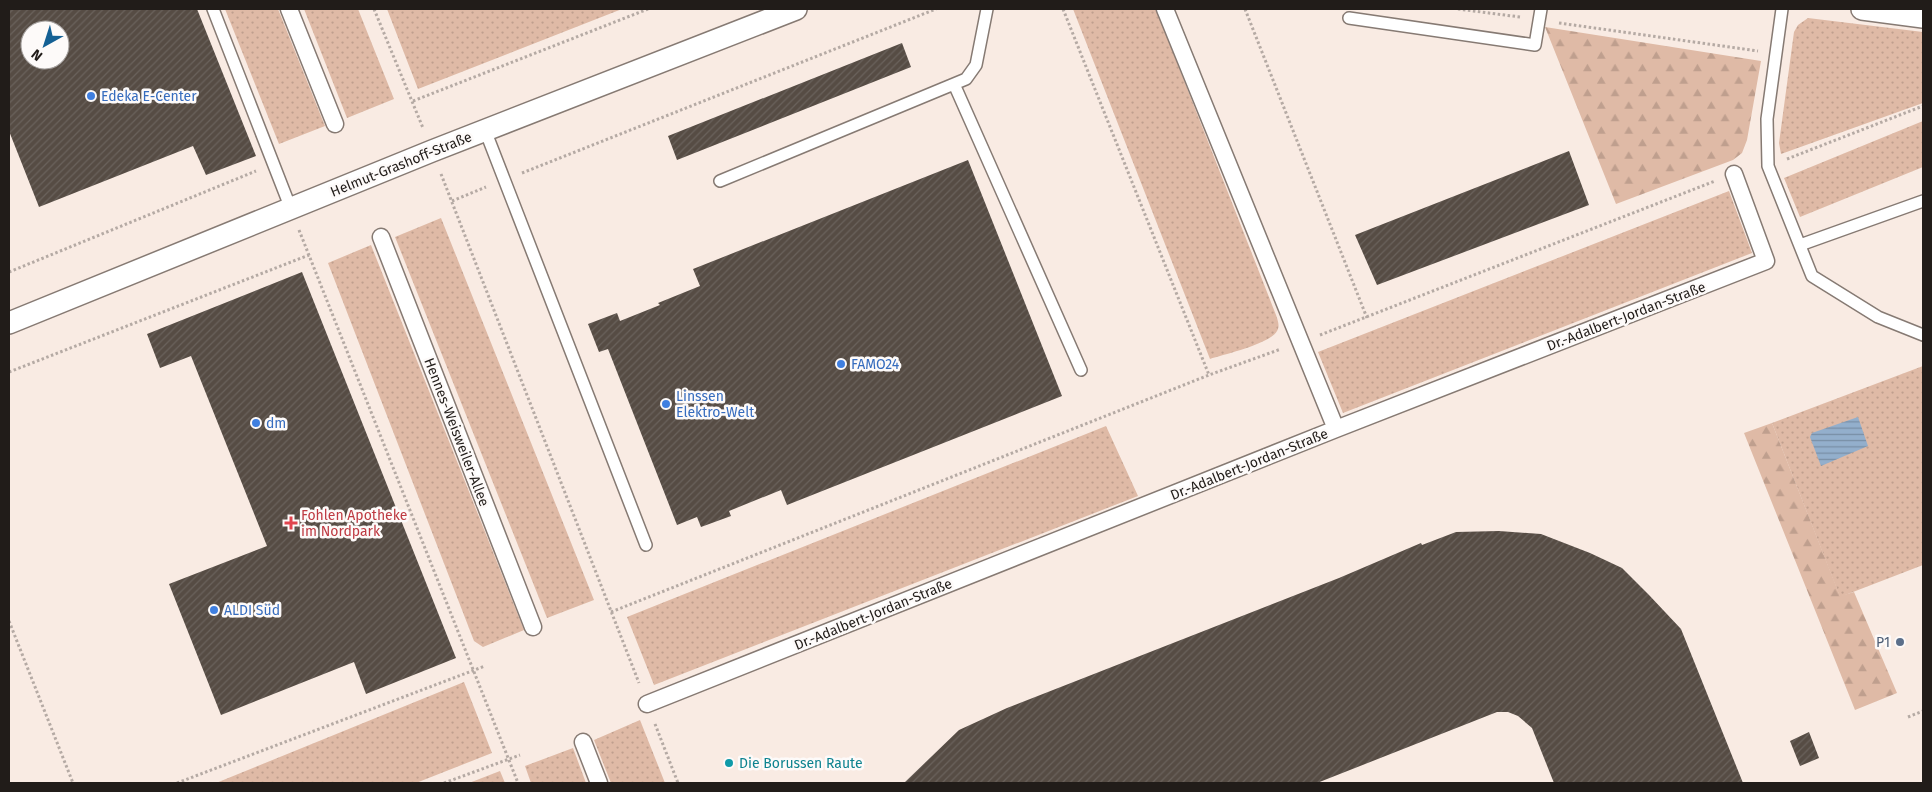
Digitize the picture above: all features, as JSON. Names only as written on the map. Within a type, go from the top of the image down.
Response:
[{"type":"street","points":[[289,9],[335,124]]},
{"type":"street","name":"Helmut-Grashoff-Straße","points":[[9,323],[432,151],[796,9]]},
{"type":"street","points":[[1165,9],[1336,429]]},
{"type":"street","points":[[1862,9],[1923,17]]},
{"type":"street","name":"Dr.-Adalbert-Jordan-Straße","points":[[647,704],[1336,429],[1766,261],[1734,174]]},
{"type":"street","name":"Hennes-Weisweiler-Allee","points":[[381,237],[533,628]]},
{"type":"street","points":[[583,742],[599,783]]},
{"type":"lane","points":[[213,9],[291,209]]},
{"type":"lane","points":[[720,181],[966,78],[976,65],[987,9]]},
{"type":"lane","points":[[1782,9],[1767,119],[1768,166],[1812,276],[1878,317],[1923,335]]},
{"type":"lane","points":[[1349,18],[1535,45],[1540,14]]},
{"type":"lane","points":[[954,84],[1082,370]]},
{"type":"lane","points":[[485,130],[646,545]]},
{"type":"lane","points":[[1800,245],[1923,200]]},
{"type":"path","points":[[374,9],[413,101],[678,783]]},
{"type":"path","points":[[413,101],[648,9]]},
{"type":"path","points":[[452,201],[936,9]]},
{"type":"path","points":[[1063,9],[1208,375]]},
{"type":"path","points":[[1245,9],[1366,318]]},
{"type":"path","points":[[1458,9],[1540,14],[1776,53]]},
{"type":"path","points":[[1768,166],[1923,106]]},
{"type":"path","points":[[9,272],[273,164]]},
{"type":"path","points":[[611,612],[1208,375],[1366,318],[1734,174]]},
{"type":"path","points":[[291,209],[518,783]]},
{"type":"path","points":[[9,372],[309,255]]},
{"type":"path","points":[[9,621],[74,783]]},
{"type":"path","points":[[177,783],[485,666]]},
{"type":"path","points":[[1908,717],[1923,711]]},
{"type":"path","points":[[444,783],[520,755]]},
{"type":"green space","points":[[225,9],[278,9],[325,126],[279,144]]},
{"type":"green space","points":[[304,9],[358,9],[394,99],[347,118]]},
{"type":"green space","points":[[387,9],[622,9],[418,89]]},
{"type":"green space","points":[[1073,9],[1156,9],[1277,317],[1279,325],[1273,336],[1257,344],[1210,359]]},
{"type":"green space","points":[[1808,18],[1923,32],[1923,103],[1781,154],[1779,143],[1794,32],[1798,25]]},
{"type":"green space","points":[[1545,27],[1761,61],[1747,140],[1742,153],[1733,160],[1616,204]]},
{"type":"green space","points":[[1923,121],[1923,167],[1800,217],[1784,178]]},
{"type":"green space","points":[[1729,191],[1752,253],[1343,413],[1318,352]]},
{"type":"green space","points":[[441,218],[594,600],[547,618],[395,237]]},
{"type":"green space","points":[[371,245],[524,630],[483,647],[474,641],[328,263]]},
{"type":"green space","points":[[1923,366],[1923,565],[1840,597],[1772,423]]},
{"type":"green space","points":[[1772,423],[1840,596],[1854,592],[1897,693],[1855,710],[1744,433]]},
{"type":"green space","points":[[1106,426],[1138,496],[654,685],[627,617]]},
{"type":"green space","points":[[464,682],[492,753],[416,783],[216,783]]},
{"type":"green space","points":[[640,720],[665,783],[611,783],[594,740]]},
{"type":"green space","points":[[573,748],[586,783],[531,783],[525,766]]},
{"type":"green space","points":[[500,771],[505,783],[469,783]]},
{"type":"water","points":[[1858,417],[1868,446],[1821,466],[1810,437],[1812,433]]},
{"type":"building","name":"Edeka E-Center","points":[[9,9],[197,9],[256,156],[206,175],[193,146],[39,207],[9,131]]},
{"type":"building","points":[[902,43],[911,67],[677,160],[668,136]]},
{"type":"building","points":[[1569,151],[1589,205],[1377,285],[1355,235]]},
{"type":"building","points":[[968,160],[1062,396],[787,505],[781,490],[729,511],[731,516],[701,527],[697,517],[677,525],[608,349],[599,352],[588,324],[617,313],[620,321],[660,305],[658,303],[700,286],[693,269]]},
{"type":"building","points":[[302,272],[456,658],[366,694],[354,662],[221,715],[169,584],[267,546],[191,356],[160,368],[147,334]]},
{"type":"building","points":[[1499,531],[1541,534],[1590,553],[1622,568],[1649,595],[1681,629],[1743,783],[1554,783],[1532,728],[1518,716],[1508,712],[1497,712],[1317,783],[904,783],[959,730],[1007,708],[1339,578],[1421,543],[1422,545],[1456,532]]},
{"type":"building","points":[[1809,732],[1819,758],[1800,766],[1790,741]]},
{"type":"place","name":"Edeka E-Center","points":[[91,96]]},
{"type":"place","name":"FAMO24","points":[[841,364]]},
{"type":"place","name":"Linssen Elektro-Welt","points":[[666,404]]},
{"type":"place","name":"dm","points":[[256,423]]},
{"type":"place","name":"Fohlen Apotheke im Nordpark","points":[[291,523]]},
{"type":"place","name":"ALDI Süd","points":[[214,610]]},
{"type":"place","name":"P1","points":[[1900,642]]},
{"type":"place","name":"Die Borussen Raute","points":[[729,763]]}]
